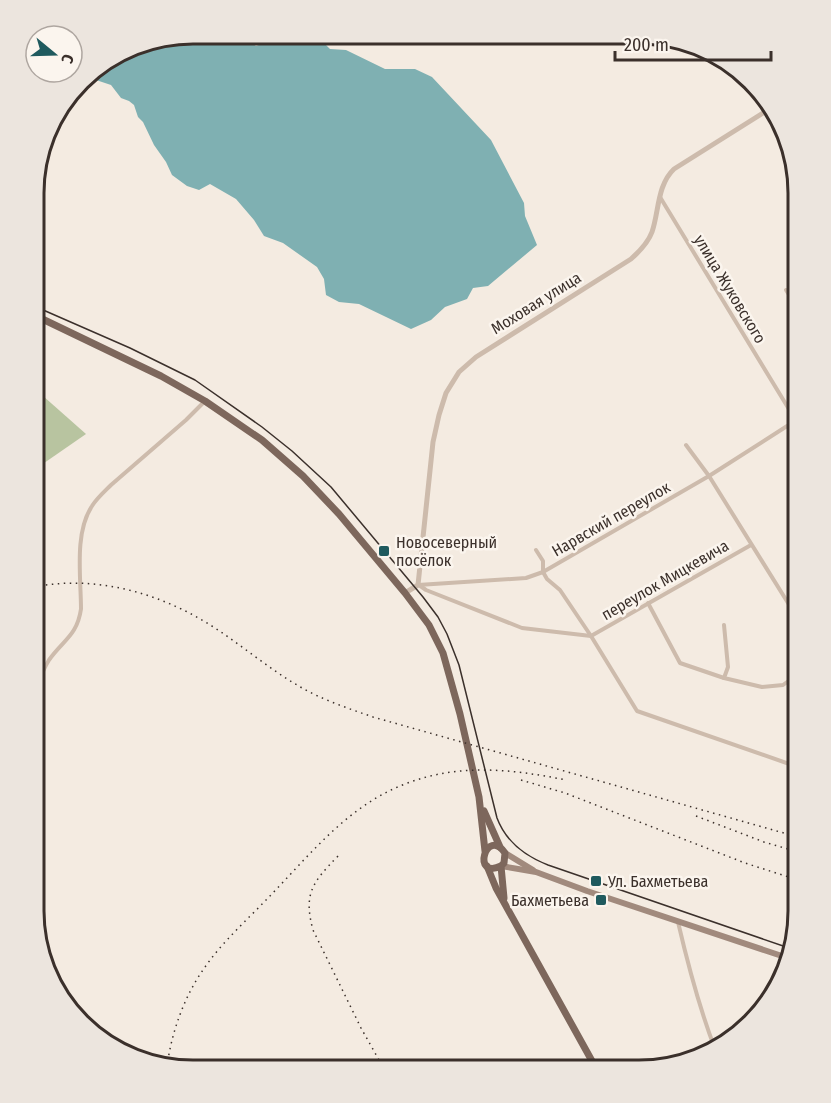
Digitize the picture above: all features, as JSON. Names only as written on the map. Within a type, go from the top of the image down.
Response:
[{"type":"main road","points":[[43,319],[161,376],[205,401],[262,440],[303,476],[339,514],[405,593],[429,625],[443,653],[479,797],[489,826],[503,850],[504,863],[501,866],[504,901]]},
{"type":"main road","points":[[479,797],[485,850],[484,861],[512,918],[591,1060]]},
{"type":"main road","points":[[485,850],[495,846],[536,872]]},
{"type":"main road","points":[[487,866],[536,872],[781,956]]},
{"type":"street","name":"Моховая улица","points":[[418,585],[435,433],[446,393],[459,372],[476,357],[631,259],[644,247],[651,234],[668,175],[764,113]]},
{"type":"street","name":"улица Жуковского","points":[[660,197],[788,406]]},
{"type":"street","points":[[43,673],[48,661],[77,627],[80,618],[81,533],[91,507],[105,490],[205,401]]},
{"type":"street","name":"Нарвский переулок","points":[[418,585],[526,578],[543,572],[709,476],[788,427]]},
{"type":"street","points":[[686,445],[709,476],[787,602]]},
{"type":"street","name":"переулок Мицкевича","points":[[591,636],[751,545]]},
{"type":"street","points":[[536,550],[543,561],[543,572],[550,583],[560,590],[637,711],[787,763]]},
{"type":"street","points":[[405,593],[418,585],[522,628],[591,636]]},
{"type":"street","points":[[648,603],[680,663],[724,678],[762,687],[783,685],[787,682]]},
{"type":"street","points":[[724,625],[728,667],[724,678]]},
{"type":"street","points":[[678,922],[688,969],[712,1040]]},
{"type":"green space","points":[[43,396],[86,434],[43,464]]},
{"type":"water","points":[[183,44],[253,44],[256,46],[262,44],[325,44],[330,49],[346,50],[385,69],[415,69],[432,77],[491,140],[524,203],[525,216],[537,245],[488,286],[473,288],[467,299],[445,307],[431,320],[411,329],[359,304],[339,302],[326,295],[324,279],[317,267],[283,243],[264,236],[236,199],[210,184],[199,190],[187,186],[172,175],[138,117],[134,105],[121,98],[111,85],[95,80],[118,63],[144,51]]},
{"type":"tram line","points":[[43,310],[130,348],[195,380],[262,427],[331,487],[423,597],[447,634],[459,665],[497,818],[501,827],[517,847],[548,865],[783,946]]},
{"type":"railway","points":[[43,586],[83,583],[132,591],[155,598],[200,619],[297,685],[344,707],[787,834]]},
{"type":"railway","points":[[169,1057],[184,1004],[210,960],[314,850],[365,805],[405,784],[445,773],[505,771],[566,780]]},
{"type":"railway","points":[[521,780],[565,793],[745,863],[787,876]]},
{"type":"railway","points":[[696,816],[787,849]]},
{"type":"railway","points":[[338,856],[322,873],[312,889],[310,917],[313,930],[379,1060]]},
{"type":"place","name":"Новосеверный посёлок","points":[[384,551]]},
{"type":"place","name":"Ул. Бахметьева","points":[[596,881]]},
{"type":"place","name":"Бахметьева","points":[[601,900]]}]
